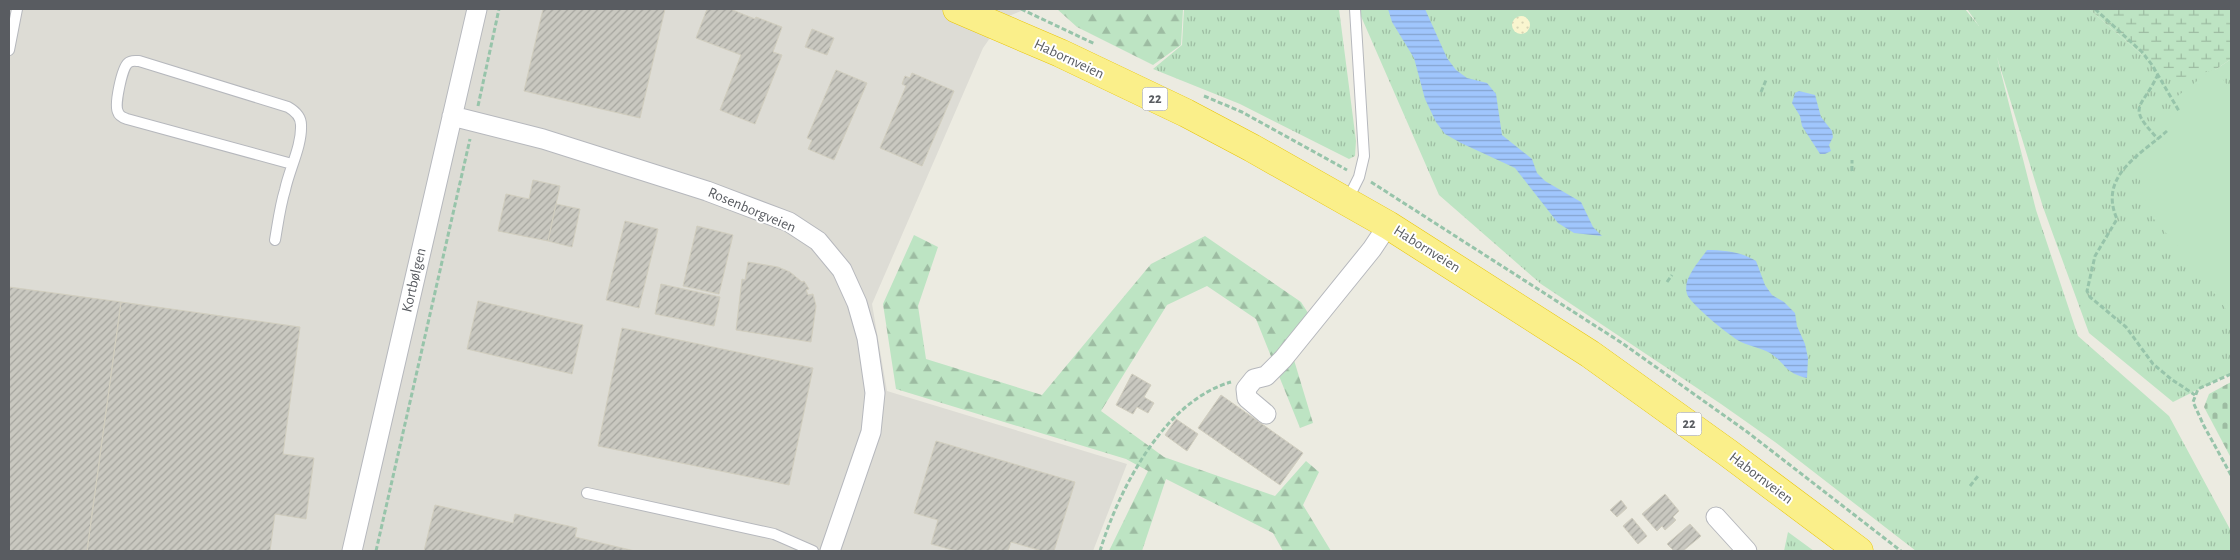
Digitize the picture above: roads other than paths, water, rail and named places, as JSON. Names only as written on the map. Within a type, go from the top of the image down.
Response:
[{"type":"highway","name":"Habornveien","points":[[957,9],[1060,53],[1186,113],[1388,225],[1590,354],[1728,453],[1859,551]]},
{"type":"street","name":"Kortbølgen","points":[[352,551],[477,9]]},
{"type":"street","name":"Rosenborgveien","points":[[452,116],[543,138],[707,191],[789,222],[818,241],[842,270],[857,303],[867,338],[875,394],[871,432],[830,551]]},
{"type":"street","points":[[1266,414],[1247,398],[1246,389],[1254,380],[1266,376],[1283,359],[1372,249],[1388,225]]},
{"type":"street","points":[[1716,517],[1747,551]]},
{"type":"lane","points":[[9,50],[17,9]]},
{"type":"lane","points":[[1347,201],[1359,177],[1364,156],[1355,9]]},
{"type":"lane","points":[[274,240],[292,164],[301,125],[299,117],[288,107],[139,61],[132,61],[126,64],[122,73],[117,105],[118,112],[127,120],[292,164]]},
{"type":"lane","points":[[587,493],[774,534],[812,551]]},
{"type":"water","points":[[1388,9],[1425,9],[1447,58],[1456,70],[1467,78],[1487,83],[1496,94],[1502,135],[1532,159],[1537,173],[1545,181],[1581,202],[1593,227],[1602,236],[1574,233],[1558,223],[1515,168],[1445,134],[1436,122],[1425,99],[1414,58],[1392,22]]},
{"type":"water","points":[[1799,91],[1815,95],[1821,117],[1832,131],[1833,137],[1829,145],[1831,151],[1825,154],[1820,154],[1802,126],[1800,116],[1792,103],[1795,93]]},
{"type":"water","points":[[1707,250],[1733,252],[1745,255],[1756,261],[1765,285],[1772,295],[1784,302],[1795,313],[1797,326],[1805,344],[1808,358],[1807,378],[1793,373],[1770,353],[1736,339],[1711,320],[1690,299],[1687,294],[1687,282],[1692,271]]}]
